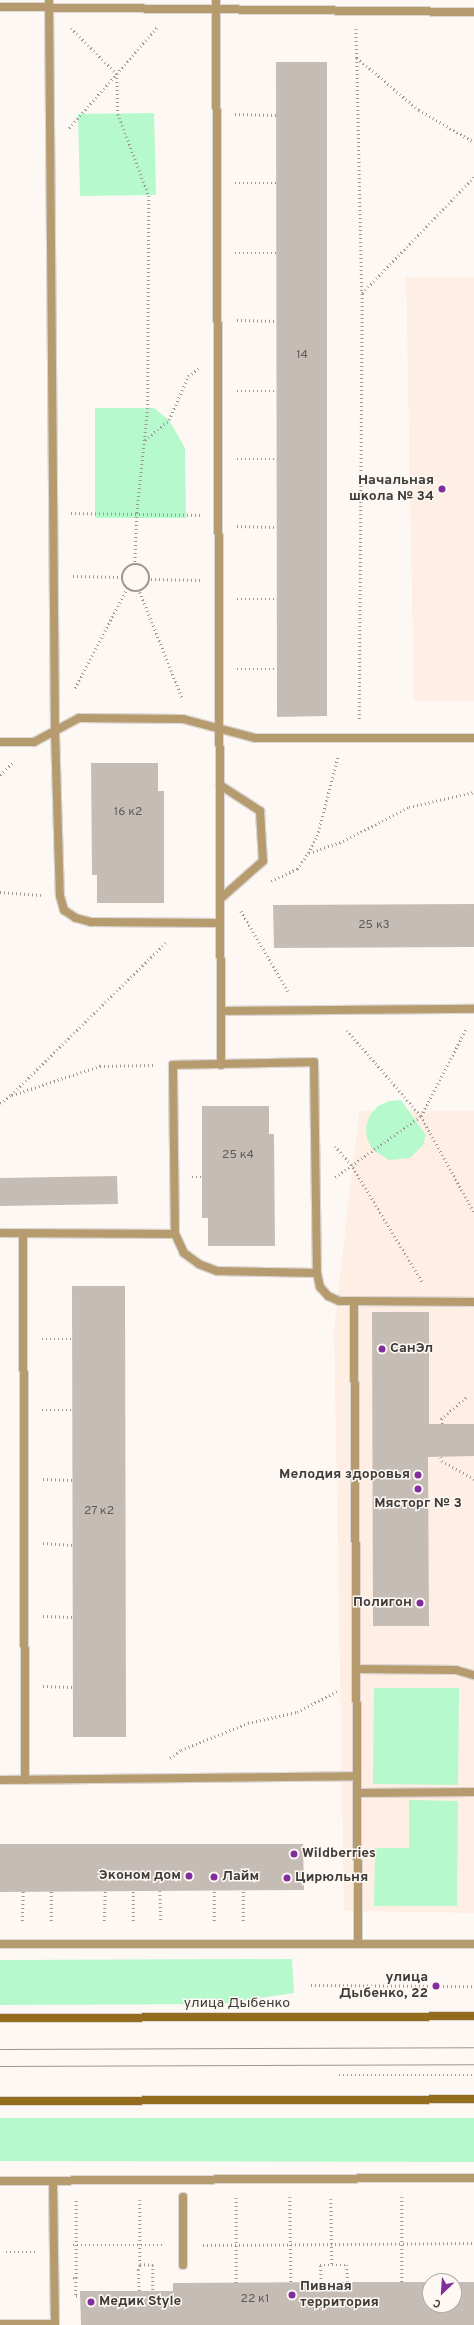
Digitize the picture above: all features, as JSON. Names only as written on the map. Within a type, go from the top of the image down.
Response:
[{"type":"main road","name":"улица Дыбенко","points":[[0,2018],[474,2016]]},
{"type":"main road","points":[[0,2101],[474,2099]]},
{"type":"street","points":[[216,0],[221,1065]]},
{"type":"street","points":[[0,7],[50,3],[216,10],[474,12]]},
{"type":"street","points":[[50,3],[55,731],[60,896],[64,910],[76,918],[91,922],[220,923]]},
{"type":"street","points":[[0,742],[34,742],[79,718],[183,719],[255,738],[474,738]]},
{"type":"street","points":[[220,785],[260,811],[263,861],[220,899]]},
{"type":"street","points":[[221,1011],[474,1009]]},
{"type":"street","points":[[317,1272],[217,1271],[199,1264],[184,1253],[175,1234],[173,1065],[314,1062],[317,1272],[320,1287],[328,1296],[340,1301],[474,1302]]},
{"type":"street","points":[[0,1233],[175,1234]]},
{"type":"street","points":[[23,1233],[25,1780]]},
{"type":"street","points":[[354,1301],[358,1944]]},
{"type":"street","points":[[356,1669],[456,1670],[474,1675]]},
{"type":"street","points":[[0,1780],[356,1776]]},
{"type":"street","points":[[357,1794],[474,1792]]},
{"type":"street","points":[[0,1944],[474,1944]]},
{"type":"street","points":[[0,2180],[53,2181],[474,2178]]},
{"type":"street","points":[[0,2324],[55,2324],[53,2181]]},
{"type":"street","points":[[183,2197],[183,2265]]},
{"type":"path","points":[[51,149],[173,9]]},
{"type":"path","points":[[70,26],[117,74],[118,114],[149,196],[148,408],[137,513],[135,564]]},
{"type":"path","points":[[357,37],[362,293],[359,739]]},
{"type":"path","points":[[357,58],[419,110],[474,142]]},
{"type":"path","points":[[217,114],[276,115]]},
{"type":"path","points":[[362,293],[474,177]]},
{"type":"path","points":[[217,183],[276,184]]},
{"type":"path","points":[[218,253],[276,253]]},
{"type":"path","points":[[218,320],[276,321]]},
{"type":"path","points":[[144,441],[169,420],[188,376]]},
{"type":"path","points":[[218,391],[277,391]]},
{"type":"path","points":[[218,458],[277,459]]},
{"type":"path","points":[[76,513],[200,515]]},
{"type":"path","points":[[219,526],[277,527]]},
{"type":"path","points":[[122,577],[129,566],[135,564],[146,568],[150,579],[149,584],[140,592]]},
{"type":"path","points":[[75,576],[122,577]]},
{"type":"path","points":[[122,577],[127,588],[140,592]]},
{"type":"path","points":[[150,579],[198,580]]},
{"type":"path","points":[[74,690],[127,588]]},
{"type":"path","points":[[140,592],[182,698]]},
{"type":"path","points":[[219,598],[277,599]]},
{"type":"path","points":[[220,669],[277,669]]},
{"type":"path","points":[[269,882],[297,869],[308,854],[317,836],[343,739]]},
{"type":"path","points":[[308,854],[343,840],[409,807],[474,792]]},
{"type":"path","points":[[0,892],[60,896]]},
{"type":"path","points":[[229,892],[299,1011]]},
{"type":"path","points":[[0,1103],[11,1095],[186,922]]},
{"type":"path","points":[[344,1010],[346,1028],[421,1116],[474,1212]]},
{"type":"path","points":[[316,1191],[351,1164],[421,1116],[467,1028]]},
{"type":"path","points":[[11,1095],[100,1066],[163,1065]]},
{"type":"path","points":[[316,1123],[351,1164],[434,1302]]},
{"type":"path","points":[[192,1177],[202,1177]]},
{"type":"path","points":[[24,1339],[72,1339]]},
{"type":"path","points":[[442,1424],[441,1419],[466,1397]]},
{"type":"path","points":[[24,1410],[72,1410]]},
{"type":"path","points":[[442,1457],[442,1461],[474,1479]]},
{"type":"path","points":[[24,1478],[72,1480]]},
{"type":"path","points":[[24,1543],[72,1545]]},
{"type":"path","points":[[24,1616],[73,1617]]},
{"type":"path","points":[[142,1779],[181,1750],[248,1723],[297,1712],[356,1682]]},
{"type":"path","points":[[24,1685],[73,1687]]},
{"type":"path","points":[[214,1890],[214,1921]]},
{"type":"path","points":[[243,1890],[243,1921]]},
{"type":"path","points":[[51,1891],[51,1921]]},
{"type":"path","points":[[104,1921],[105,1891]]},
{"type":"path","points":[[133,1891],[133,1921]]},
{"type":"path","points":[[160,1891],[160,1921]]},
{"type":"path","points":[[22,1921],[23,1892]]},
{"type":"path","points":[[311,1985],[474,1986]]},
{"type":"path","points":[[339,2075],[474,2075]]},
{"type":"path","points":[[236,2196],[236,2283]]},
{"type":"path","points":[[331,2196],[332,2265]]},
{"type":"path","points":[[402,2196],[402,2282]]},
{"type":"path","points":[[139,2291],[138,2270],[140,2264],[140,2197]]},
{"type":"path","points":[[290,2197],[291,2283]]},
{"type":"path","points":[[54,2245],[474,2243]]},
{"type":"path","points":[[6,2252],[19,2252]]},
{"type":"path","points":[[140,2264],[153,2265],[153,2291]]},
{"type":"path","points":[[321,2283],[320,2265],[347,2265],[348,2282]]},
{"type":"path","points":[[76,2278],[76,2296],[80,2295]]},
{"type":"shaded area","name":"Начальная школа № 34","points":[[406,277],[474,277],[474,701],[414,701]]},
{"type":"shaded area","points":[[359,1111],[474,1111],[474,1913],[344,1911],[334,1329]]},
{"type":"green space","points":[[154,113],[156,195],[80,196],[78,114]]},
{"type":"green space","points":[[95,408],[154,408],[169,420],[185,448],[186,518],[95,518]]},
{"type":"green space","points":[[401,1100],[426,1135],[423,1145],[410,1158],[389,1160],[372,1149],[367,1138],[366,1126],[370,1115],[378,1106],[389,1101]]},
{"type":"green space","points":[[374,1688],[459,1688],[458,1785],[373,1784]]},
{"type":"green space","points":[[409,1800],[458,1801],[457,1906],[374,1906],[375,1848],[409,1848]]},
{"type":"green space","points":[[292,1959],[294,1993],[222,2004],[0,2005],[0,1960]]},
{"type":"green space","points":[[0,2118],[474,2118],[474,2162],[0,2161]]},
{"type":"building","points":[[276,62],[327,62],[327,716],[277,717]]},
{"type":"building","points":[[91,763],[158,763],[158,791],[164,791],[164,903],[97,903],[97,875],[92,875]]},
{"type":"building","points":[[474,904],[474,947],[274,948],[273,905]]},
{"type":"building","points":[[202,1106],[269,1106],[269,1134],[274,1134],[275,1246],[208,1246],[208,1218],[202,1218]]},
{"type":"building","points":[[117,1176],[118,1204],[0,1206],[0,1178]]},
{"type":"building","points":[[72,1286],[125,1286],[126,1737],[73,1737]]},
{"type":"building","points":[[372,1312],[429,1312],[429,1424],[474,1424],[474,1456],[428,1457],[429,1626],[373,1626]]},
{"type":"building","points":[[0,1844],[303,1844],[304,1890],[0,1892]]},
{"type":"building","points":[[422,2282],[422,2313],[462,2313],[462,2282],[474,2282],[474,2325],[81,2325],[80,2291],[173,2291],[173,2283]]},
{"type":"tram line","points":[[0,2049],[474,2047]]},
{"type":"tram line","points":[[0,2066],[474,2064]]},
{"type":"place","name":"Начальная школа № 34","points":[[442,489]]},
{"type":"place","name":"СанЭл","points":[[382,1349]]},
{"type":"place","name":"Мелодия здоровья","points":[[418,1475]]},
{"type":"place","name":"Мясторг № 3","points":[[418,1489]]},
{"type":"place","name":"Полигон","points":[[420,1603]]},
{"type":"place","name":"Wildberries","points":[[294,1854]]},
{"type":"place","name":"Эконом дом","points":[[189,1876]]},
{"type":"place","name":"Лайм","points":[[214,1877]]},
{"type":"place","name":"Цирюльня","points":[[287,1878]]},
{"type":"place","name":"улица Дыбенко, 22","points":[[436,1986]]},
{"type":"place","name":"Пивная территория","points":[[292,2295]]},
{"type":"place","name":"Медик Style","points":[[91,2302]]}]
